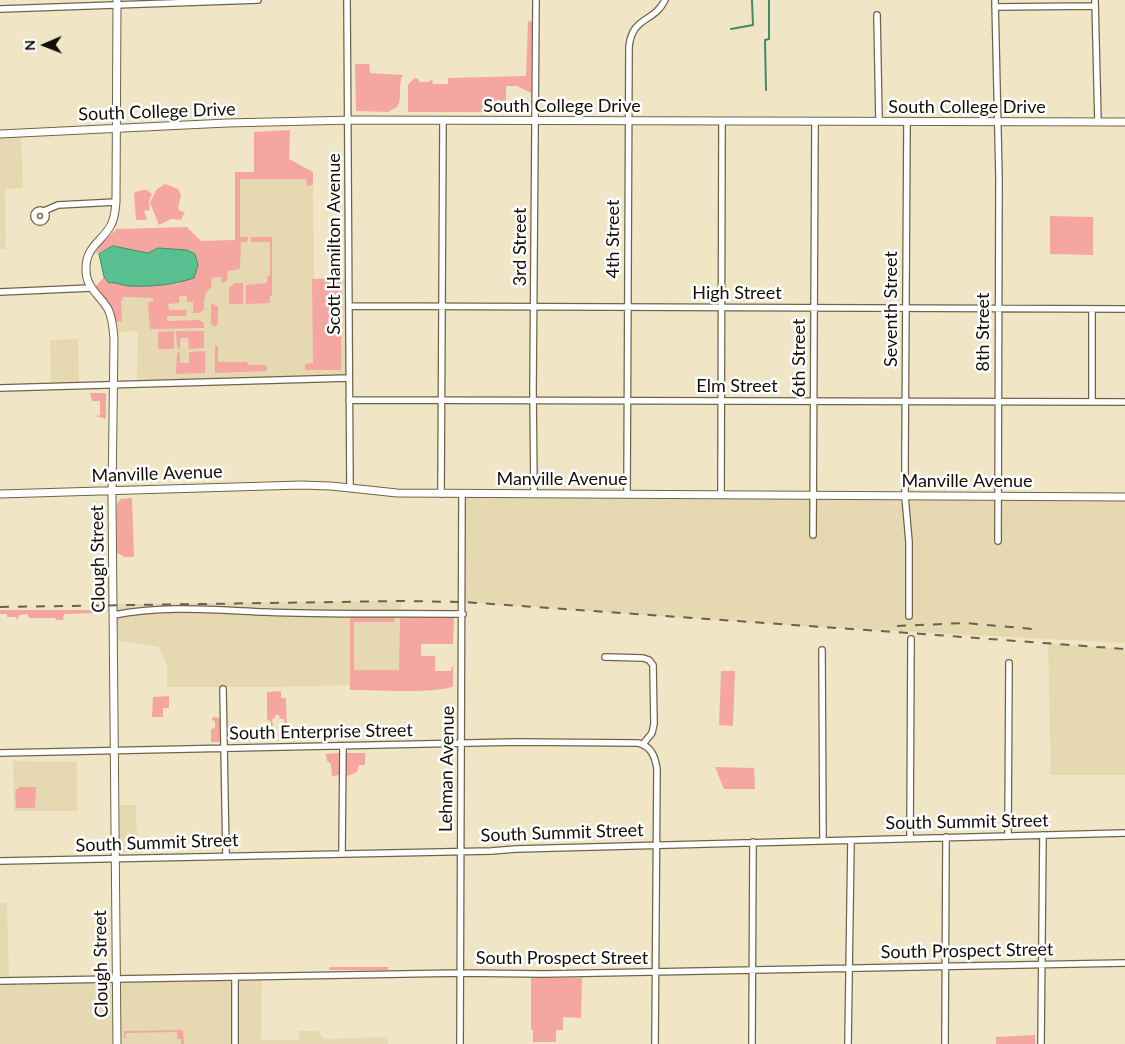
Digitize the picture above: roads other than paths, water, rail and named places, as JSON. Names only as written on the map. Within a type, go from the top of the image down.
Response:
[{"type":"street","points":[[0,9],[117,3],[258,0]]},
{"type":"street","name":"Scott Hamilton Avenue","points":[[347,0],[350,488]]},
{"type":"street","name":"3rd Street","points":[[534,494],[536,0]]},
{"type":"street","name":"4th Street","points":[[627,494],[630,38],[637,26],[659,10],[665,0]]},
{"type":"street","name":"Clough Street","points":[[117,3],[116,202],[112,222],[96,242],[87,260],[86,278],[111,316],[114,339],[112,491],[117,1044]]},
{"type":"street","points":[[995,3],[1095,3],[1098,122]]},
{"type":"street","name":"8th Street","points":[[995,3],[998,541]]},
{"type":"street","points":[[877,15],[879,122]]},
{"type":"street","name":"South College Drive","points":[[0,134],[348,120],[1125,122]]},
{"type":"street","points":[[441,494],[443,120]]},
{"type":"street","points":[[722,121],[722,494]]},
{"type":"street","name":"6th Street","points":[[813,535],[815,122]]},
{"type":"street","name":"Seventh Street","points":[[907,122],[905,496],[909,542],[909,616]]},
{"type":"street","points":[[44,212],[58,205],[116,202]]},
{"type":"street","points":[[0,292],[91,288]]},
{"type":"street","name":"High Street","points":[[349,306],[1125,309]]},
{"type":"street","points":[[1092,309],[1092,402]]},
{"type":"street","points":[[0,388],[349,378]]},
{"type":"street","name":"Elm Street","points":[[349,400],[1125,402]]},
{"type":"street","name":"Manville Avenue","points":[[0,494],[301,485],[392,493],[441,494],[1125,497]]},
{"type":"street","name":"Lehman Avenue","points":[[460,1044],[462,494]]},
{"type":"street","points":[[114,615],[143,611],[196,610],[463,614]]},
{"type":"street","points":[[910,838],[911,639]]},
{"type":"street","points":[[822,650],[823,840]]},
{"type":"street","points":[[605,657],[643,658],[649,660],[653,665],[654,724],[652,733],[643,744],[652,753],[657,769],[658,845],[655,1044]]},
{"type":"street","points":[[1008,836],[1009,663]]},
{"type":"street","points":[[223,689],[226,856]]},
{"type":"street","name":"South Enterprise Street","points":[[0,753],[462,743],[585,742],[643,744]]},
{"type":"street","points":[[342,854],[343,746]]},
{"type":"street","name":"South Summit Street","points":[[0,861],[461,852],[753,842],[1125,833]]},
{"type":"street","points":[[1041,1044],[1043,835]]},
{"type":"street","points":[[945,1044],[946,837]]},
{"type":"street","points":[[848,1044],[851,840]]},
{"type":"street","points":[[752,1044],[753,842]]},
{"type":"street","name":"South Prospect Street","points":[[0,981],[461,973],[544,974],[1125,962]]},
{"type":"street","points":[[235,977],[235,1044]]},
{"type":"waterway","points":[[731,29],[753,25],[752,0]]},
{"type":"waterway","points":[[766,90],[765,40],[769,39],[769,0]]},
{"type":"railway","points":[[0,607],[401,601],[463,602],[1125,649]]},
{"type":"railway","points":[[897,626],[965,623],[1033,629]]}]
